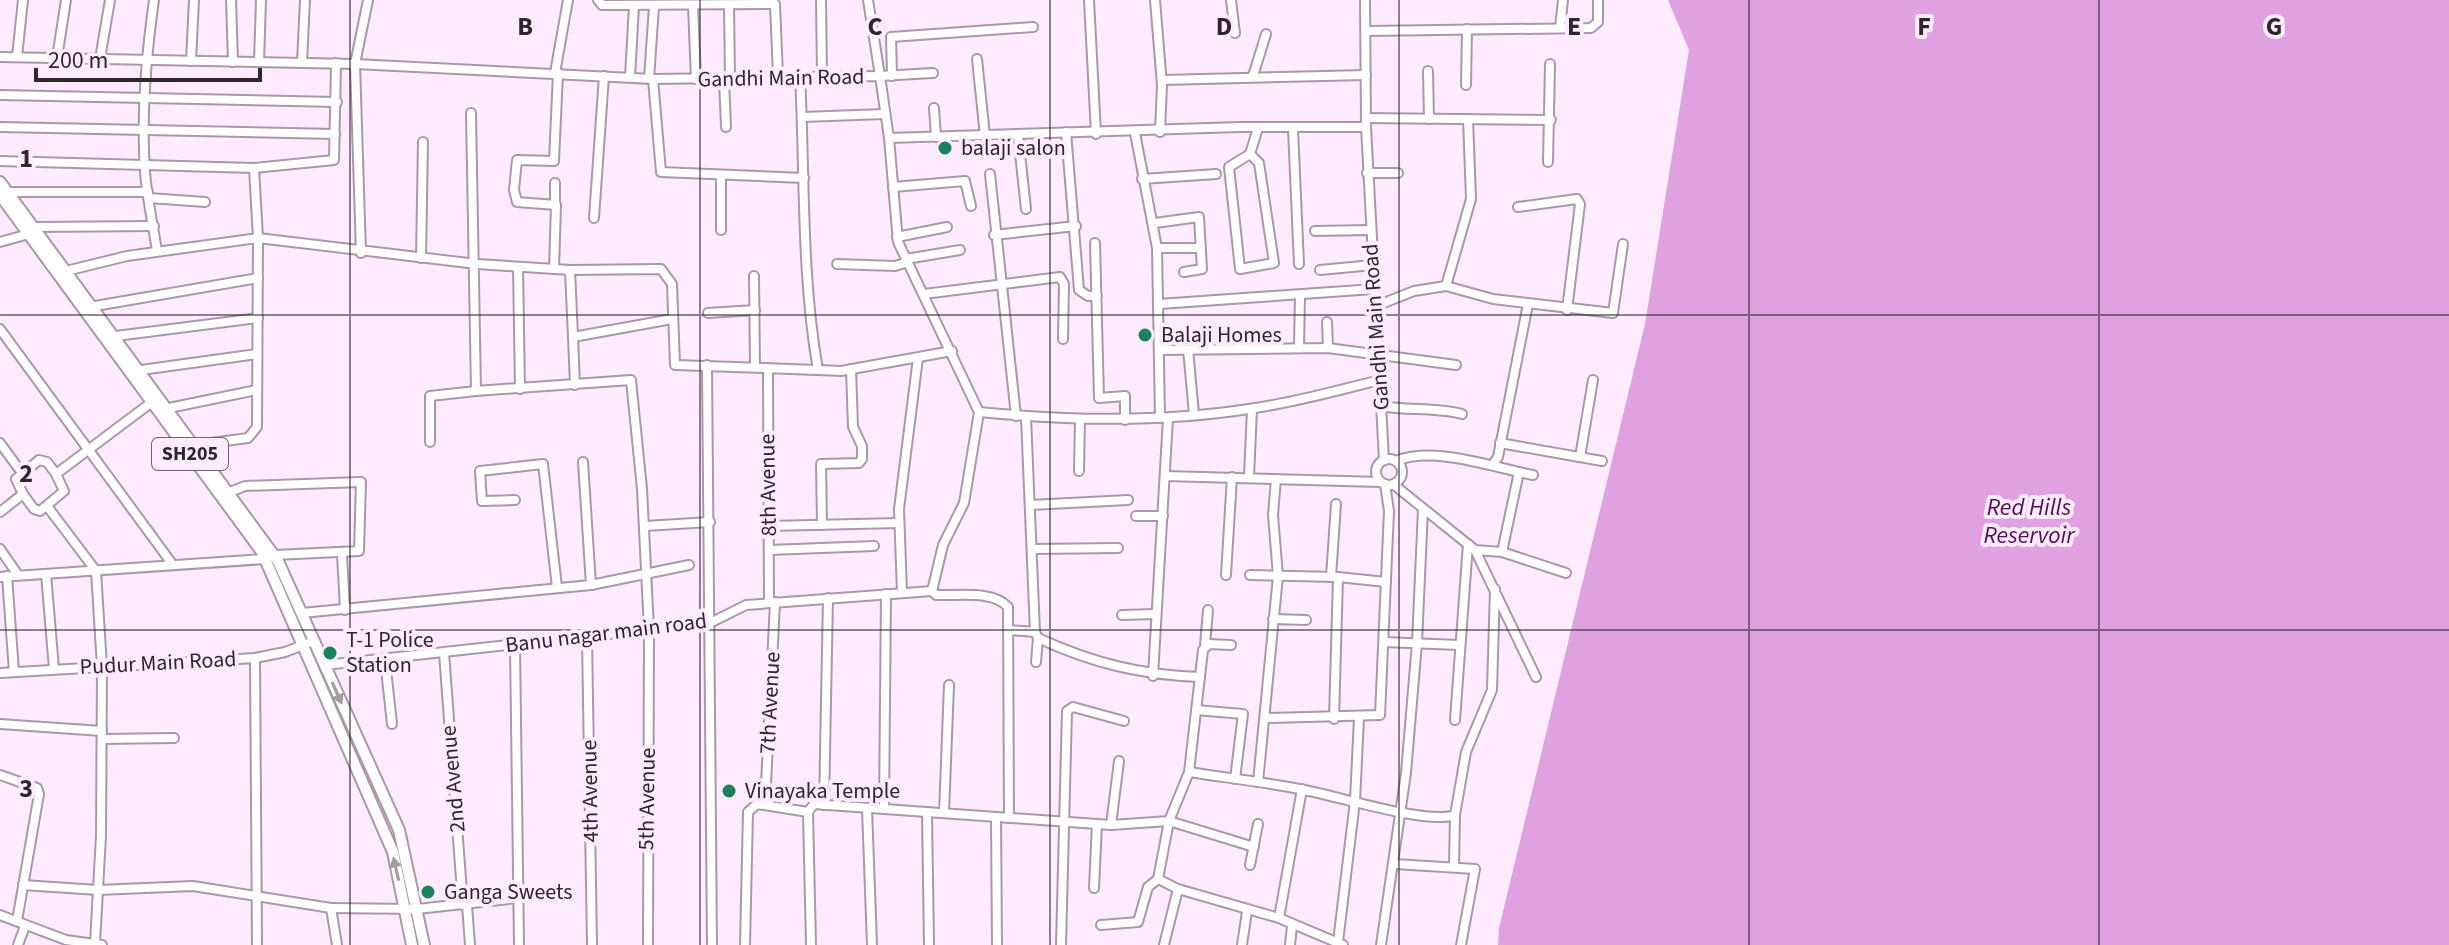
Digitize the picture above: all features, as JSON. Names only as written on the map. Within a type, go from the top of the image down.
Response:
[{"type":"main road","name":"SH205","points":[[0,182],[4,193],[66,273],[152,402],[192,448]]},
{"type":"main road","points":[[66,273],[95,306],[169,408],[192,448],[270,557],[302,613],[399,830],[424,945]]},
{"type":"main road","points":[[270,557],[302,646],[393,852],[412,945]]},
{"type":"street","points":[[17,57],[23,0]]},
{"type":"street","points":[[57,58],[66,0]]},
{"type":"street","points":[[100,59],[110,0]]},
{"type":"street","points":[[154,0],[146,60],[145,165],[157,251]]},
{"type":"street","points":[[191,61],[194,0]]},
{"type":"street","points":[[231,0],[233,62]]},
{"type":"street","points":[[259,62],[261,0]]},
{"type":"street","points":[[302,63],[305,0]]},
{"type":"street","points":[[361,253],[355,64],[368,0]]},
{"type":"street","points":[[555,204],[517,202],[515,163],[517,160],[554,161],[556,73],[568,0]]},
{"type":"street","points":[[598,0],[604,5],[634,6],[776,4],[778,76]]},
{"type":"street","points":[[821,0],[822,75]]},
{"type":"street","points":[[868,0],[880,76],[933,73]]},
{"type":"street","points":[[1089,0],[1096,134]]},
{"type":"street","points":[[1155,0],[1162,80],[1160,132]]},
{"type":"street","points":[[1231,0],[1235,33]]},
{"type":"street","name":"Gandhi Main Road","points":[[1365,0],[1369,230],[1380,356],[1384,460],[1377,470],[1386,483]]},
{"type":"street","points":[[1560,28],[1563,0]]},
{"type":"street","points":[[1367,31],[1591,28],[1598,22],[1598,0]]},
{"type":"street","points":[[726,127],[729,5]]},
{"type":"street","points":[[630,77],[634,6]]},
{"type":"street","points":[[654,6],[651,79],[661,172],[804,178]]},
{"type":"street","points":[[693,6],[696,79]]},
{"type":"street","points":[[892,76],[891,37],[1033,27]]},
{"type":"street","points":[[1466,85],[1467,29]]},
{"type":"street","points":[[1253,76],[1266,34]]},
{"type":"street","name":"Gandhi Main Road","points":[[0,57],[336,63],[651,79],[880,76],[889,138],[897,237],[979,412]]},
{"type":"street","points":[[977,59],[985,136]]},
{"type":"street","points":[[0,161],[254,168],[334,160],[336,63]]},
{"type":"street","points":[[1548,162],[1550,64]]},
{"type":"street","points":[[1428,71],[1429,119]]},
{"type":"street","points":[[800,75],[812,338],[818,370]]},
{"type":"street","points":[[1162,80],[1366,75]]},
{"type":"street","points":[[594,218],[604,76]]},
{"type":"street","points":[[0,95],[337,102]]},
{"type":"street","points":[[934,108],[936,137]]},
{"type":"street","points":[[471,113],[477,264],[476,391]]},
{"type":"street","points":[[802,117],[885,114]]},
{"type":"street","points":[[889,138],[1293,129],[1429,119],[1551,120]]},
{"type":"street","points":[[1446,286],[1471,199],[1468,119]]},
{"type":"street","points":[[0,127],[335,134]]},
{"type":"street","points":[[1250,154],[1259,163],[1274,263],[1240,269],[1229,167],[1250,154],[1258,128]]},
{"type":"street","points":[[1293,129],[1299,264]]},
{"type":"street","points":[[1066,132],[1079,290],[1088,296],[1097,296]]},
{"type":"street","points":[[1135,133],[1142,179],[1155,223],[1164,418],[1165,476],[1153,676]]},
{"type":"street","points":[[1018,135],[1026,209]]},
{"type":"street","points":[[421,258],[423,142]]},
{"type":"street","points":[[192,448],[254,435],[258,238],[254,168]]},
{"type":"street","points":[[1367,173],[1398,173]]},
{"type":"street","points":[[990,174],[994,235],[1021,417],[1030,505],[1036,662]]},
{"type":"street","points":[[1142,179],[1216,174]]},
{"type":"street","points":[[721,175],[721,230]]},
{"type":"street","points":[[893,187],[965,181],[971,206]]},
{"type":"street","points":[[554,269],[555,183]]},
{"type":"street","points":[[4,193],[148,195],[205,202]]},
{"type":"street","points":[[1518,207],[1577,199],[1580,204],[1567,310]]},
{"type":"street","points":[[1155,223],[1199,217],[1202,269],[1184,272]]},
{"type":"street","points":[[1,244],[32,231],[154,226]]},
{"type":"street","points":[[994,235],[1076,226]]},
{"type":"street","points":[[897,237],[947,227]]},
{"type":"street","points":[[1315,231],[1369,230]]},
{"type":"street","points":[[66,273],[157,251],[258,238],[361,253],[477,264],[570,270],[661,269],[672,284],[675,365],[851,369],[952,351]]},
{"type":"street","points":[[1095,243],[1099,398],[1125,396],[1125,420]]},
{"type":"street","points":[[1376,306],[1414,291],[1446,286],[1493,299],[1613,313],[1623,244]]},
{"type":"street","points":[[1157,248],[1201,248]]},
{"type":"street","points":[[837,264],[895,266],[907,260],[960,250]]},
{"type":"street","points":[[1320,270],[1373,265]]},
{"type":"street","points":[[518,267],[520,389]]},
{"type":"street","points":[[430,442],[430,396],[575,385],[570,270]]},
{"type":"street","points":[[754,276],[755,367]]},
{"type":"street","points":[[95,306],[258,278]]},
{"type":"street","points":[[924,294],[1063,278],[1063,339]]},
{"type":"street","points":[[1159,304],[1374,289]]},
{"type":"street","points":[[1299,347],[1300,295]]},
{"type":"street","points":[[1493,464],[1528,304]]},
{"type":"street","points":[[708,313],[755,310]]},
{"type":"street","points":[[116,336],[258,318]]},
{"type":"street","points":[[573,337],[672,319]]},
{"type":"street","points":[[1327,322],[1328,348]]},
{"type":"street","points":[[0,329],[173,565]]},
{"type":"street","points":[[1161,350],[1328,348],[1456,365]]},
{"type":"street","points":[[1188,349],[1194,414]]},
{"type":"street","points":[[141,370],[257,354]]},
{"type":"street","points":[[902,593],[899,523],[918,358]]},
{"type":"street","points":[[707,365],[712,945]]},
{"type":"street","name":"8th Avenue","points":[[768,368],[772,603]]},
{"type":"street","points":[[822,525],[821,464],[859,463],[864,453],[853,427],[851,369]]},
{"type":"street","name":"5th Avenue","points":[[575,385],[631,380],[645,526],[644,575],[649,630],[648,945]]},
{"type":"street","points":[[932,591],[943,545],[964,503],[979,412],[1080,419],[1164,418],[1252,409],[1380,380]]},
{"type":"street","points":[[1580,457],[1593,380]]},
{"type":"street","points":[[169,408],[257,390]]},
{"type":"street","points":[[56,474],[152,402]]},
{"type":"street","points":[[1381,406],[1406,411],[1444,409],[1462,414]]},
{"type":"street","points":[[1249,477],[1252,409]]},
{"type":"street","points":[[1079,471],[1080,419]]},
{"type":"street","points":[[0,443],[22,473]]},
{"type":"street","points":[[1500,443],[1602,461]]},
{"type":"street","points":[[1384,460],[1448,458],[1493,464],[1533,475]]},
{"type":"street","points":[[43,460],[56,474],[64,491],[37,512],[16,479],[43,460]]},
{"type":"street","points":[[1386,483],[1402,472],[1396,461]]},
{"type":"street","points":[[583,462],[591,585]]},
{"type":"street","points":[[515,500],[482,501],[480,471],[543,464],[557,587]]},
{"type":"street","points":[[1502,552],[1519,472]]},
{"type":"street","points":[[1165,476],[1386,483],[1472,547],[1536,677]]},
{"type":"street","points":[[1226,575],[1232,477]]},
{"type":"street","points":[[1258,782],[1267,718],[1278,576],[1273,515],[1276,479]]},
{"type":"street","points":[[14,672],[4,576],[356,553],[360,548],[361,482],[245,486],[226,494]]},
{"type":"street","points":[[1267,718],[1377,718],[1381,713],[1389,511],[1386,483]]},
{"type":"street","points":[[0,512],[23,494]]},
{"type":"street","points":[[1030,505],[1128,500]]},
{"type":"street","points":[[1334,719],[1336,504]]},
{"type":"street","points":[[0,915],[65,943],[98,944],[102,667],[96,571],[47,506]]},
{"type":"street","points":[[1381,945],[1395,864],[1398,811],[1406,773],[1417,643],[1423,509]]},
{"type":"street","points":[[1136,516],[1163,516]]},
{"type":"street","points":[[645,526],[710,522]]},
{"type":"street","points":[[769,526],[899,523]]},
{"type":"street","points":[[769,550],[874,546]]},
{"type":"street","points":[[1472,547],[1502,552],[1566,573]]},
{"type":"street","points":[[1455,720],[1459,645],[1472,547]]},
{"type":"street","points":[[1033,549],[1118,548]]},
{"type":"street","points":[[0,549],[18,575]]},
{"type":"street","points":[[342,554],[345,610]]},
{"type":"street","points":[[302,613],[591,585],[689,565]]},
{"type":"street","points":[[46,574],[54,669]]},
{"type":"street","points":[[1250,575],[1386,582]]},
{"type":"street","points":[[1454,866],[1455,815],[1466,752],[1492,690],[1495,589]]},
{"type":"street","name":"Banu nagar main road","points":[[325,665],[710,623],[746,605],[932,591],[936,595],[1002,600],[1008,607],[1009,630]]},
{"type":"street","points":[[884,809],[886,594]]},
{"type":"street","points":[[824,805],[828,598]]},
{"type":"street","name":"7th Avenue","points":[[765,804],[772,603]]},
{"type":"street","points":[[1101,925],[1136,923],[1148,887],[1158,879],[1169,821],[1189,772],[1208,610]]},
{"type":"street","points":[[1122,615],[1155,614]]},
{"type":"street","points":[[1273,619],[1306,620]]},
{"type":"street","points":[[1009,818],[1009,630],[1037,635],[1093,662],[1153,676],[1200,677]]},
{"type":"street","name":"4th Avenue","points":[[587,637],[592,945]]},
{"type":"street","name":"Pudur Main Road","points":[[0,673],[255,658],[314,641]]},
{"type":"street","points":[[1384,642],[1459,645]]},
{"type":"street","points":[[515,645],[519,945]]},
{"type":"street","points":[[1205,645],[1231,645]]},
{"type":"street","name":"2nd Avenue","points":[[444,653],[470,945]]},
{"type":"street","points":[[255,658],[257,945]]},
{"type":"street","points":[[385,660],[392,724]]},
{"type":"street","points":[[944,813],[949,685]]},
{"type":"street","points":[[1061,945],[1062,821],[1069,708],[1124,721]]},
{"type":"street","points":[[1196,710],[1243,712],[1235,779]]},
{"type":"street","points":[[1158,879],[1178,889],[1279,918],[1292,926],[1340,943],[1355,801],[1359,718]]},
{"type":"street","points":[[0,724],[102,735],[174,738]]},
{"type":"street","points":[[1111,825],[1119,761]]},
{"type":"street","points":[[1189,772],[1302,789],[1398,811],[1446,818],[1455,815]]},
{"type":"street","points":[[0,775],[28,783],[37,788],[39,794],[23,885],[18,945]]},
{"type":"street","points":[[1279,918],[1302,789]]},
{"type":"street","points":[[745,945],[747,820],[751,807],[765,804],[808,812]]},
{"type":"street","points":[[811,945],[808,812],[814,804],[1111,825],[1169,821],[1254,847]]},
{"type":"street","points":[[867,808],[872,945]]},
{"type":"street","points":[[927,812],[929,945]]},
{"type":"street","points":[[996,817],[997,945]]},
{"type":"street","points":[[1094,888],[1097,824]]},
{"type":"street","points":[[1250,865],[1258,824]]},
{"type":"street","points":[[1395,864],[1475,869],[1461,945]]},
{"type":"street","points":[[23,885],[98,890],[193,886],[331,908],[417,909],[518,898]]},
{"type":"street","points":[[1164,945],[1178,889]]},
{"type":"street","points":[[331,908],[337,945]]},
{"type":"street","points":[[1242,945],[1247,911]]},
{"type":"street","points":[[1290,945],[1292,926]]},
{"type":"water","name":"Red Hills Reservoir","points":[[1668,0],[2449,0],[2449,945],[1498,945],[1499,928],[1645,324],[1689,50]]},
{"type":"place","name":"balaji salon","points":[[945,148]]},
{"type":"place","name":"Balaji Homes","points":[[1145,335]]},
{"type":"place","name":"T-1 Police Station","points":[[330,653]]},
{"type":"place","name":"Vinayaka Temple","points":[[729,791]]},
{"type":"place","name":"Ganga Sweets","points":[[428,892]]}]
